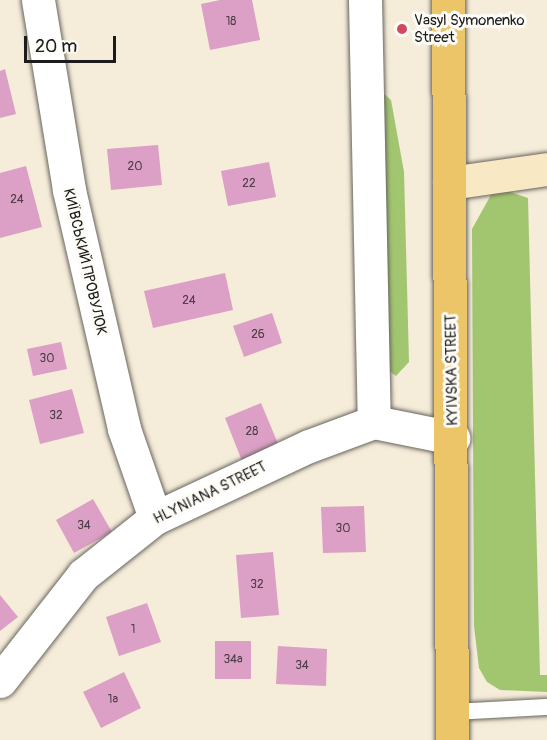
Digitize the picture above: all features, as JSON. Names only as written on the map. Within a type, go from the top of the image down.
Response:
[{"type":"main road","name":"KYIVSKA STREET","points":[[448,0],[453,438],[452,726]]},
{"type":"street","name":"КИЇВСЬКИЙ ПРОВУЛОК","points":[[38,0],[69,190],[124,429],[154,518]]},
{"type":"street","points":[[365,0],[374,422],[453,438]]},
{"type":"street","points":[[449,183],[547,170]]},
{"type":"street","name":"HLYNIANA STREET","points":[[0,681],[83,575],[154,518],[309,446],[374,422]]},
{"type":"lane","points":[[452,726],[547,707]]},
{"type":"green space","points":[[382,92],[391,100],[404,172],[409,362],[396,376],[385,368]]},
{"type":"green space","points":[[507,191],[528,198],[540,675],[547,675],[547,692],[500,690],[487,682],[479,668],[474,626],[472,229],[492,193]]},
{"type":"building","points":[[220,0],[252,0],[260,40],[210,50],[201,4]]},
{"type":"building","points":[[5,69],[16,114],[0,118],[0,71]]},
{"type":"building","points":[[158,145],[162,185],[111,190],[107,149]]},
{"type":"building","points":[[269,162],[276,197],[228,206],[221,171]]},
{"type":"building","points":[[26,166],[42,227],[0,238],[0,173]]},
{"type":"building","points":[[225,273],[233,310],[153,328],[144,291]]},
{"type":"building","points":[[272,313],[282,343],[244,357],[233,326]]},
{"type":"building","points":[[61,342],[67,369],[33,376],[27,349]]},
{"type":"building","points":[[72,389],[84,433],[40,444],[29,400]]},
{"type":"building","points":[[261,403],[279,446],[242,461],[225,418]]},
{"type":"building","points":[[93,499],[112,532],[74,553],[56,520]]},
{"type":"building","points":[[364,506],[366,552],[323,553],[321,507]]},
{"type":"building","points":[[273,552],[279,615],[241,618],[236,555]]},
{"type":"building","points":[[0,595],[18,617],[0,631]]},
{"type":"building","points":[[147,603],[161,642],[119,656],[106,617]]},
{"type":"building","points":[[215,641],[251,641],[251,679],[215,679]]},
{"type":"building","points":[[278,646],[327,649],[326,686],[276,684]]},
{"type":"building","points":[[124,672],[141,708],[101,728],[83,692]]},
{"type":"place","name":"Vasyl Symonenko Street","points":[[402,29]]}]
